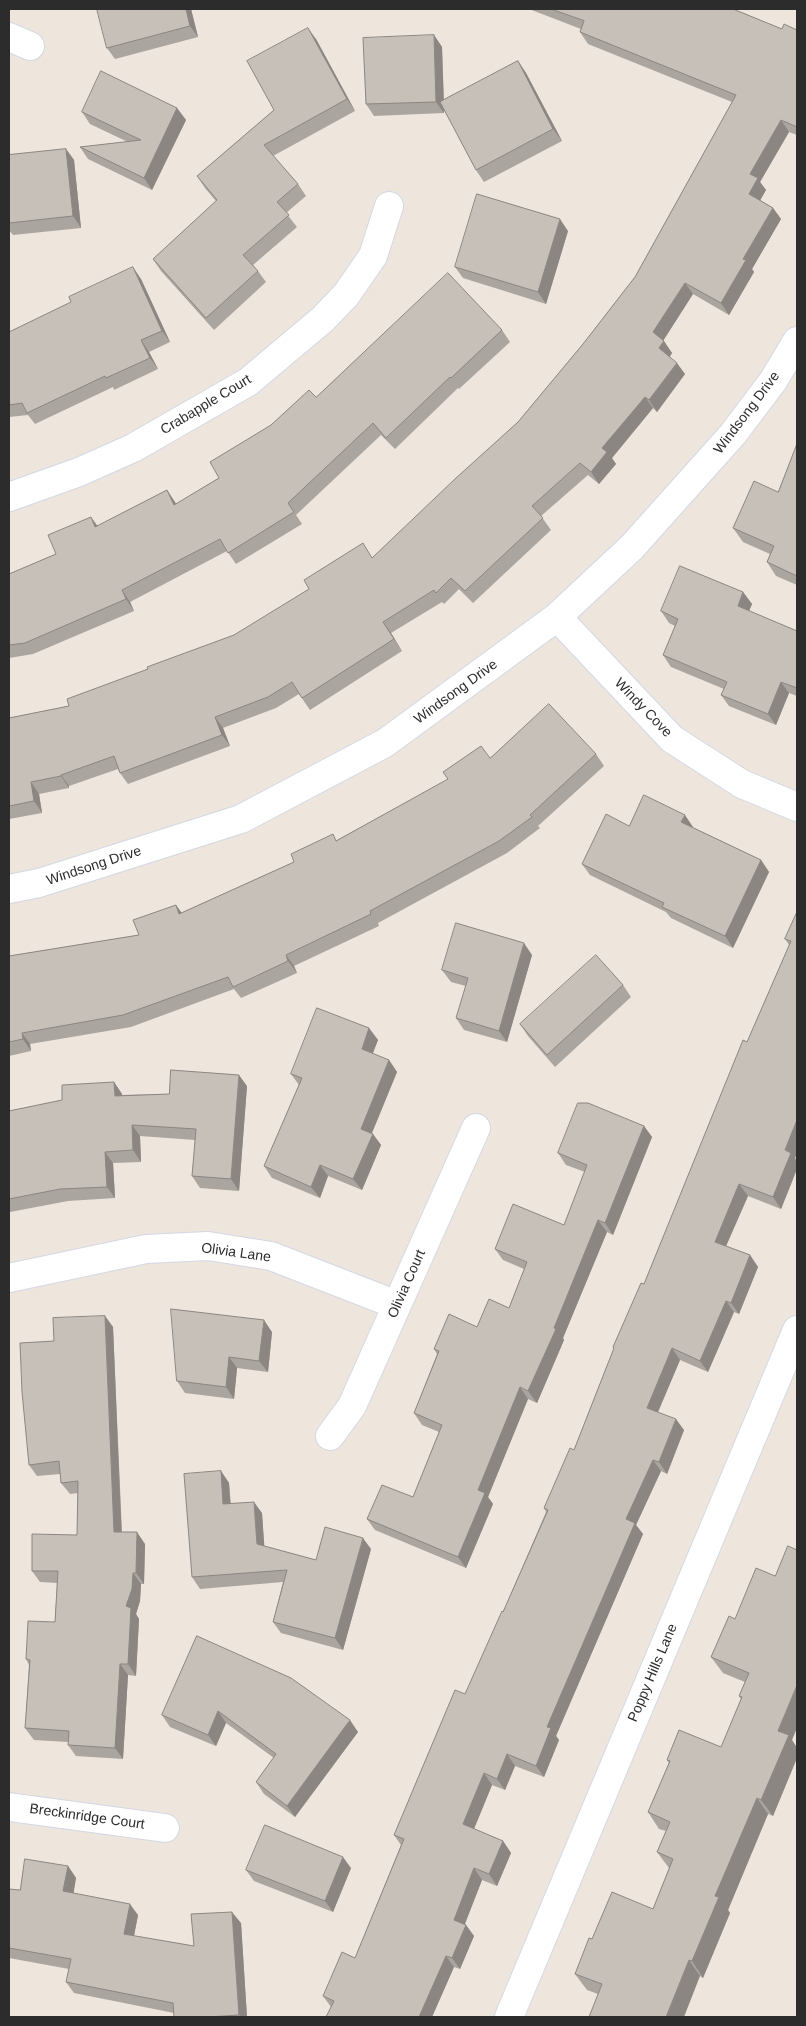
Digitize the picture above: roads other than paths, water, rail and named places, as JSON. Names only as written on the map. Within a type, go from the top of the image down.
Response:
[{"type":"street","name":"Crabapple Court","points":[[9,497],[79,472],[133,448],[248,382],[323,320],[346,295],[373,256],[389,206]]},
{"type":"street","name":"Windsong Drive","points":[[9,889],[39,883],[241,819],[385,744],[557,617],[632,547],[733,434],[773,381],[797,340]]},
{"type":"street","name":"Windy Cove","points":[[557,617],[672,739],[742,784],[797,807]]},
{"type":"street","name":"Olivia Court","points":[[330,1436],[352,1406],[476,1128]]},
{"type":"street","name":"Olivia Lane","points":[[9,1278],[146,1250],[208,1246],[270,1256],[397,1305]]},
{"type":"street","name":"Poppy Hills Lane","points":[[509,2017],[797,1330]]},
{"type":"street","name":"Breckinridge Court","points":[[9,1807],[166,1828]]}]
